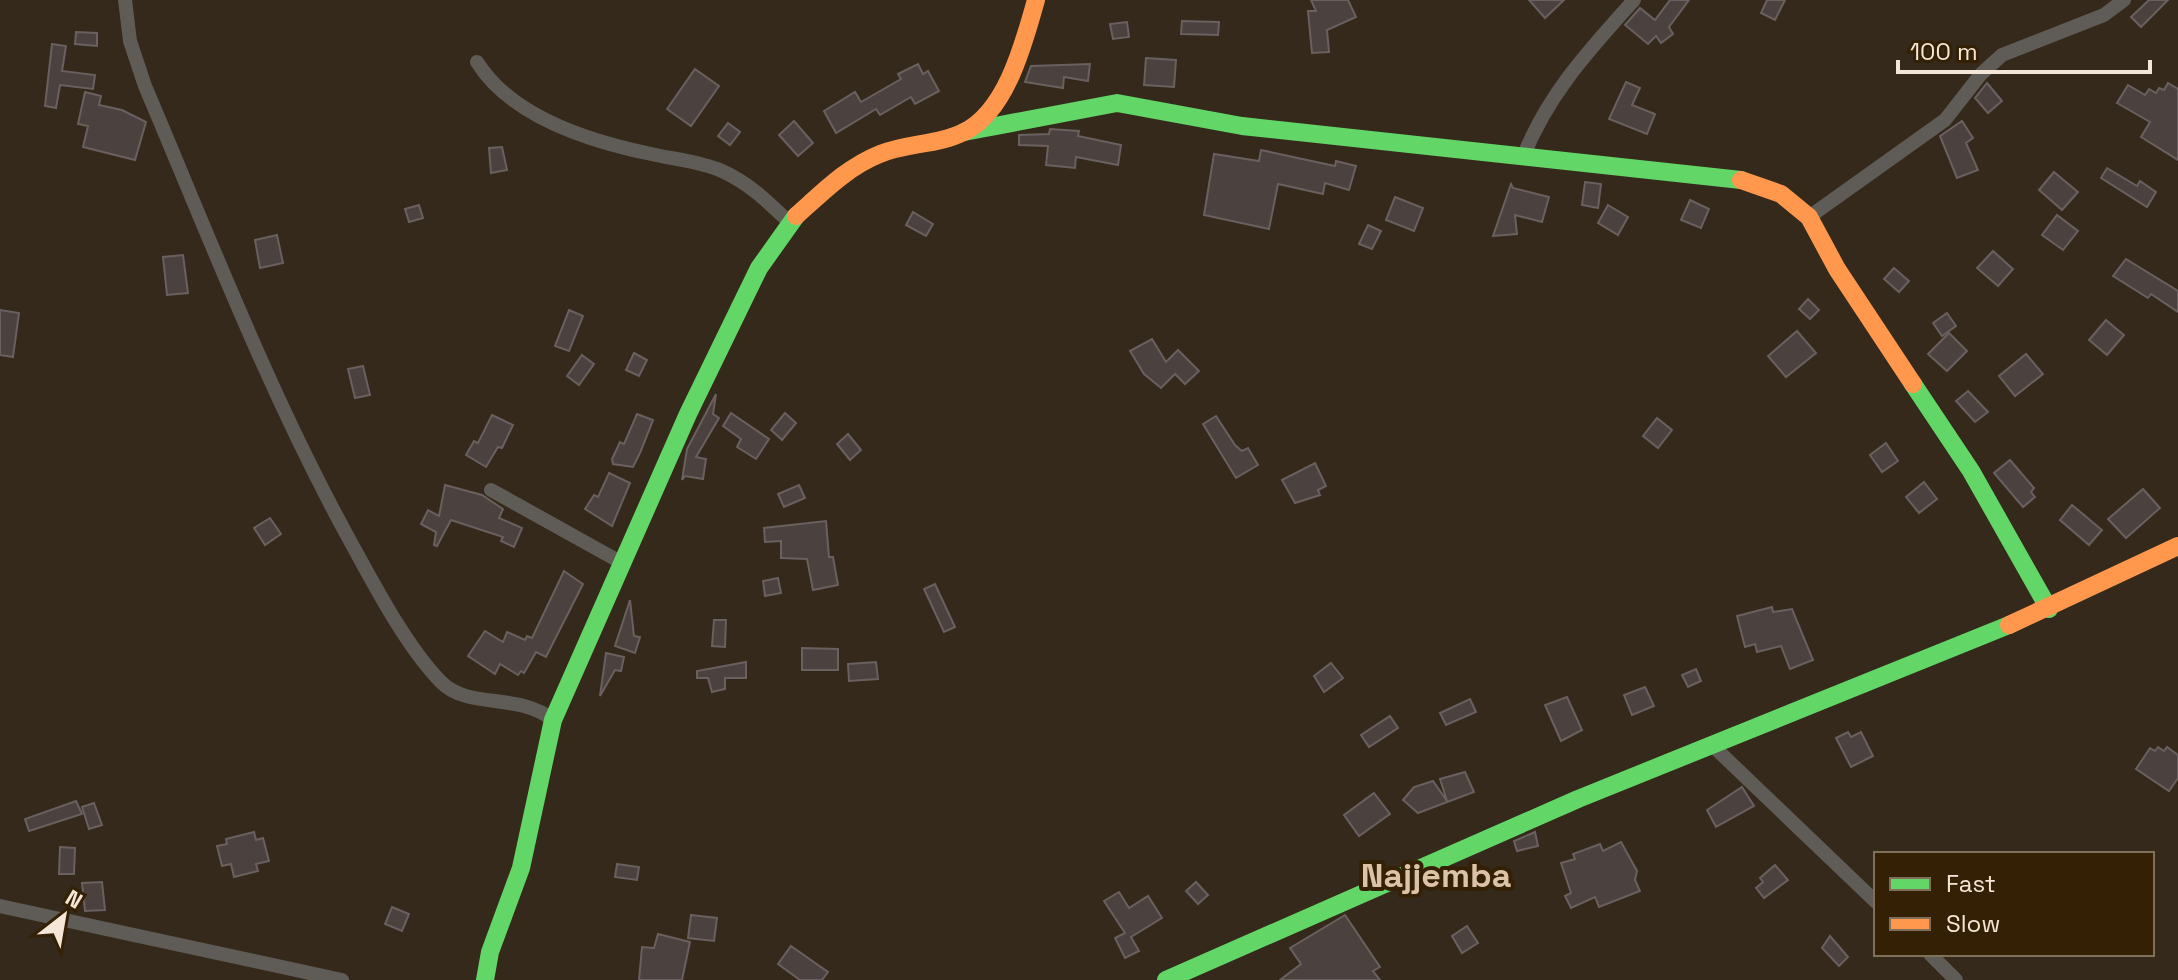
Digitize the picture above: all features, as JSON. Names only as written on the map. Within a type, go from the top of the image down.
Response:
[{"type":"street","points":[[125,0],[130,41],[145,86],[268,382],[364,566],[425,661],[451,690],[530,705],[553,720]]},
{"type":"street","points":[[964,132],[986,113],[1018,64],[1036,0]]},
{"type":"street","points":[[1523,157],[1546,106],[1569,73],[1634,0]]},
{"type":"street","points":[[1809,217],[1945,120],[1981,74],[2002,55],[2104,15],[2124,0]]},
{"type":"street","points":[[477,62],[490,83],[544,117],[620,147],[724,172],[751,186],[789,222]]},
{"type":"street","points":[[485,980],[490,952],[521,868],[553,720],[739,303],[789,222],[829,184],[866,160],[964,132],[1117,103],[1242,126],[1739,179],[1781,194],[1809,217],[1837,269],[1971,471],[2049,609]]},
{"type":"street","points":[[491,490],[624,564]]},
{"type":"street","points":[[1166,980],[1578,799],[2049,609],[2178,546]]},
{"type":"street","points":[[1713,746],[1874,900]]},
{"type":"street","points":[[0,906],[342,980]]},
{"type":"street","points":[[1932,956],[1956,980]]},
{"type":"building","points":[[1311,0],[1348,0],[1356,17],[1327,30],[1329,52],[1312,53],[1308,11],[1316,11]]},
{"type":"building","points":[[1529,0],[1564,0],[1545,18]]},
{"type":"building","points":[[1670,0],[1689,0],[1669,27],[1673,34],[1661,43],[1656,36],[1648,44],[1625,25],[1640,8],[1655,20]]},
{"type":"building","points":[[1767,0],[1785,0],[1775,20],[1761,13]]},
{"type":"building","points":[[2149,0],[2168,0],[2141,27],[2131,17]]},
{"type":"building","points":[[1182,21],[1219,22],[1218,35],[1181,34]]},
{"type":"building","points":[[1127,22],[1129,37],[1113,39],[1110,24]]},
{"type":"building","points":[[76,32],[97,33],[97,46],[75,44]]},
{"type":"building","points":[[52,44],[66,46],[62,71],[95,75],[93,89],[60,85],[56,108],[45,106]]},
{"type":"building","points":[[1146,58],[1176,60],[1174,87],[1144,85]]},
{"type":"building","points":[[918,64],[923,74],[928,71],[939,91],[915,104],[911,97],[880,115],[876,109],[836,133],[824,111],[855,92],[861,102],[901,79],[898,74]]},
{"type":"building","points":[[1090,64],[1088,81],[1064,77],[1063,88],[1025,82],[1031,66]]},
{"type":"building","points":[[695,69],[719,86],[691,126],[667,109]]},
{"type":"building","points":[[1626,82],[1640,88],[1632,105],[1655,114],[1647,134],[1609,119]]},
{"type":"building","points":[[1987,83],[2002,101],[1988,113],[1975,98]]},
{"type":"building","points":[[2168,83],[2178,89],[2178,160],[2141,137],[2150,122],[2117,103],[2128,85],[2145,95],[2149,89],[2156,93],[2159,88],[2164,90]]},
{"type":"building","points":[[85,92],[101,96],[99,105],[122,110],[146,122],[135,160],[83,147],[88,126],[78,124]]},
{"type":"building","points":[[794,121],[813,143],[798,156],[779,135]]},
{"type":"building","points":[[1962,121],[1973,138],[1966,143],[1978,170],[1957,178],[1940,136]]},
{"type":"building","points":[[728,123],[740,132],[730,145],[718,136]]},
{"type":"building","points":[[1050,129],[1079,131],[1078,136],[1121,145],[1118,165],[1076,157],[1075,168],[1046,165],[1048,146],[1019,145],[1019,135],[1049,134]]},
{"type":"building","points":[[502,147],[507,170],[491,173],[489,148]]},
{"type":"building","points":[[1261,150],[1335,166],[1336,161],[1356,166],[1349,190],[1325,183],[1323,194],[1278,184],[1269,229],[1204,215],[1214,154],[1259,161]]},
{"type":"building","points":[[2107,168],[2137,186],[2140,181],[2156,192],[2147,207],[2101,178]]},
{"type":"building","points":[[2054,172],[2078,192],[2062,210],[2039,190]]},
{"type":"building","points":[[1585,182],[1601,184],[1598,208],[1582,205]]},
{"type":"building","points":[[1511,184],[1513,188],[1549,197],[1542,222],[1515,215],[1517,234],[1493,236]]},
{"type":"building","points":[[1395,197],[1423,208],[1414,231],[1386,220]]},
{"type":"building","points":[[1690,200],[1709,209],[1701,228],[1681,220]]},
{"type":"building","points":[[419,205],[423,218],[409,222],[405,209]]},
{"type":"building","points":[[1608,205],[1628,217],[1618,235],[1598,223]]},
{"type":"building","points":[[913,212],[933,224],[926,236],[906,225]]},
{"type":"building","points":[[2057,215],[2078,231],[2063,250],[2042,235]]},
{"type":"building","points":[[1368,225],[1381,231],[1372,249],[1359,244]]},
{"type":"building","points":[[277,235],[283,263],[260,268],[255,240]]},
{"type":"building","points":[[1993,251],[2013,269],[1998,286],[1977,268]]},
{"type":"building","points":[[183,255],[188,293],[167,295],[163,257]]},
{"type":"building","points":[[2126,259],[2178,291],[2178,312],[2151,294],[2148,298],[2113,276]]},
{"type":"building","points":[[1894,268],[1909,281],[1899,292],[1884,279]]},
{"type":"building","points":[[1808,299],[1819,310],[1810,319],[1799,309]]},
{"type":"building","points":[[0,310],[19,313],[13,357],[0,355]]},
{"type":"building","points":[[569,310],[583,316],[569,351],[555,346]]},
{"type":"building","points":[[1947,313],[1956,326],[1942,336],[1933,323]]},
{"type":"building","points":[[2106,320],[2124,335],[2107,355],[2089,340]]},
{"type":"building","points":[[1797,331],[1816,353],[1786,377],[1768,356]]},
{"type":"building","points":[[1949,333],[1967,351],[1947,371],[1928,354]]},
{"type":"building","points":[[1152,339],[1166,362],[1178,350],[1199,371],[1185,384],[1175,374],[1161,388],[1144,374],[1130,351]]},
{"type":"building","points":[[634,353],[647,360],[639,376],[626,370]]},
{"type":"building","points":[[2026,354],[2043,374],[2015,396],[1999,376]]},
{"type":"building","points":[[582,355],[594,364],[579,385],[567,376]]},
{"type":"building","points":[[363,366],[370,395],[355,398],[348,369]]},
{"type":"building","points":[[1968,391],[1988,412],[1975,422],[1956,401]]},
{"type":"building","points":[[716,394],[713,414],[719,418],[696,457],[706,459],[703,479],[685,476],[682,480],[687,449]]},
{"type":"building","points":[[731,413],[769,439],[756,459],[737,447],[741,439],[723,426]]},
{"type":"building","points":[[785,413],[796,423],[782,440],[771,430]]},
{"type":"building","points":[[637,414],[653,420],[640,453],[633,467],[613,464],[612,459],[620,442],[624,444]]},
{"type":"building","points":[[492,415],[513,425],[502,448],[498,447],[486,467],[466,455],[474,441],[478,443]]},
{"type":"building","points":[[1216,416],[1235,445],[1242,451],[1248,448],[1258,465],[1236,478],[1203,424]]},
{"type":"building","points":[[1657,418],[1672,430],[1658,448],[1643,436]]},
{"type":"building","points":[[848,434],[861,450],[850,460],[837,444]]},
{"type":"building","points":[[1886,443],[1898,461],[1882,472],[1870,455]]},
{"type":"building","points":[[2010,460],[2034,488],[2031,492],[2035,497],[2023,507],[1994,473]]},
{"type":"building","points":[[1315,463],[1326,486],[1318,490],[1320,495],[1295,503],[1282,480]]},
{"type":"building","points":[[609,473],[630,483],[612,526],[585,509],[594,495],[598,497]]},
{"type":"building","points":[[1924,482],[1937,499],[1919,513],[1906,497]]},
{"type":"building","points":[[445,485],[482,495],[503,509],[499,518],[522,528],[514,547],[501,541],[503,537],[451,520],[437,546],[434,545],[436,532],[421,524],[428,510],[439,516]]},
{"type":"building","points":[[799,485],[805,498],[784,507],[778,494]]},
{"type":"building","points":[[2143,489],[2160,508],[2126,538],[2108,519]]},
{"type":"building","points":[[2072,505],[2102,530],[2089,545],[2060,520]]},
{"type":"building","points":[[270,518],[281,534],[265,545],[254,528]]},
{"type":"building","points":[[826,521],[829,557],[833,557],[838,585],[813,590],[807,559],[781,558],[781,541],[765,542],[764,528]]},
{"type":"building","points":[[564,571],[583,584],[546,657],[536,652],[524,673],[521,671],[518,675],[500,664],[495,674],[468,656],[485,631],[503,642],[507,632],[525,640],[527,636],[532,638]]},
{"type":"building","points":[[778,578],[781,593],[765,596],[763,581]]},
{"type":"building","points":[[935,584],[955,627],[944,632],[924,589]]},
{"type":"building","points":[[630,600],[634,636],[640,637],[635,653],[615,646]]},
{"type":"building","points":[[1772,607],[1773,612],[1792,609],[1813,660],[1790,669],[1781,646],[1757,652],[1755,644],[1745,647],[1737,616]]},
{"type":"building","points":[[714,620],[726,620],[725,647],[712,646]]},
{"type":"building","points":[[802,648],[838,649],[838,670],[802,670]]},
{"type":"building","points":[[606,653],[624,657],[621,671],[615,670],[600,696]]},
{"type":"building","points":[[746,662],[746,678],[725,678],[725,689],[712,692],[708,678],[697,678],[697,671]]},
{"type":"building","points":[[876,662],[878,679],[849,681],[848,664]]},
{"type":"building","points":[[1331,663],[1343,678],[1324,692],[1314,676]]},
{"type":"building","points":[[1696,669],[1701,681],[1688,687],[1682,675]]},
{"type":"building","points":[[1645,687],[1654,706],[1632,715],[1624,695]]},
{"type":"building","points":[[1567,697],[1582,730],[1561,741],[1545,705]]},
{"type":"building","points":[[1470,699],[1476,712],[1446,725],[1440,713]]},
{"type":"building","points":[[1390,716],[1398,728],[1369,747],[1361,735]]},
{"type":"building","points":[[1848,732],[1851,737],[1861,732],[1873,756],[1851,767],[1836,738]]},
{"type":"building","points":[[2158,747],[2164,751],[2167,747],[2178,755],[2178,778],[2169,791],[2136,769],[2150,748],[2155,751]]},
{"type":"building","points":[[1465,772],[1474,792],[1418,813],[1403,800],[1414,787],[1433,781],[1447,801],[1440,779]]},
{"type":"building","points":[[1742,787],[1754,806],[1716,827],[1707,810]]},
{"type":"building","points":[[1374,793],[1390,814],[1359,836],[1344,815]]},
{"type":"building","points":[[76,801],[82,814],[29,831],[25,819]]},
{"type":"building","points":[[94,803],[102,825],[89,829],[82,807]]},
{"type":"building","points":[[254,832],[256,840],[263,838],[269,861],[256,864],[258,871],[234,877],[231,864],[222,866],[217,846],[227,844],[226,839]]},
{"type":"building","points":[[1535,832],[1538,846],[1517,851],[1514,841]]},
{"type":"building","points":[[1621,842],[1637,871],[1635,880],[1640,891],[1599,907],[1595,897],[1571,908],[1565,896],[1571,893],[1561,863],[1575,859],[1573,854],[1600,844],[1603,851]]},
{"type":"building","points":[[60,847],[75,848],[74,874],[59,874]]},
{"type":"building","points":[[617,864],[639,867],[637,880],[615,877]]},
{"type":"building","points":[[1775,865],[1788,880],[1764,898],[1756,888],[1763,882],[1760,878]]},
{"type":"building","points":[[102,882],[105,910],[85,911],[82,883]]},
{"type":"building","points":[[1196,882],[1208,895],[1198,904],[1186,891]]},
{"type":"building","points":[[1119,892],[1129,908],[1148,896],[1162,918],[1131,937],[1139,951],[1125,958],[1115,938],[1125,933],[1104,901]]},
{"type":"building","points":[[392,907],[409,914],[402,931],[385,924]]},
{"type":"building","points":[[691,915],[717,918],[714,941],[688,938]]},
{"type":"building","points":[[1345,915],[1380,967],[1373,971],[1380,980],[1280,980],[1301,964],[1290,948]]},
{"type":"building","points":[[1467,926],[1478,943],[1462,953],[1452,936]]},
{"type":"building","points":[[658,934],[690,942],[682,980],[639,980],[642,947],[654,948]]},
{"type":"building","points":[[1830,936],[1848,957],[1839,966],[1822,948]]},
{"type":"building","points":[[791,946],[828,972],[822,980],[800,980],[778,964]]},
{"type":"traffic: fast","points":[[964,132],[1117,103],[1242,126],[1741,180]]},
{"type":"traffic: fast","points":[[485,980],[490,952],[521,868],[553,720],[688,414],[759,268],[796,216]]},
{"type":"traffic: fast","points":[[1913,384],[1971,471],[2049,609]]},
{"type":"traffic: fast","points":[[1166,980],[1578,799],[2009,625]]},
{"type":"traffic: slow","points":[[796,216],[835,181],[868,159],[890,150],[954,136],[979,122],[992,108],[1012,74],[1036,0]]},
{"type":"traffic: slow","points":[[1741,180],[1781,194],[1809,217],[1837,269],[1913,384]]},
{"type":"traffic: slow","points":[[2009,625],[2178,546]]},
{"type":"district","name":"Najjemba","points":[[1436,875]]}]
